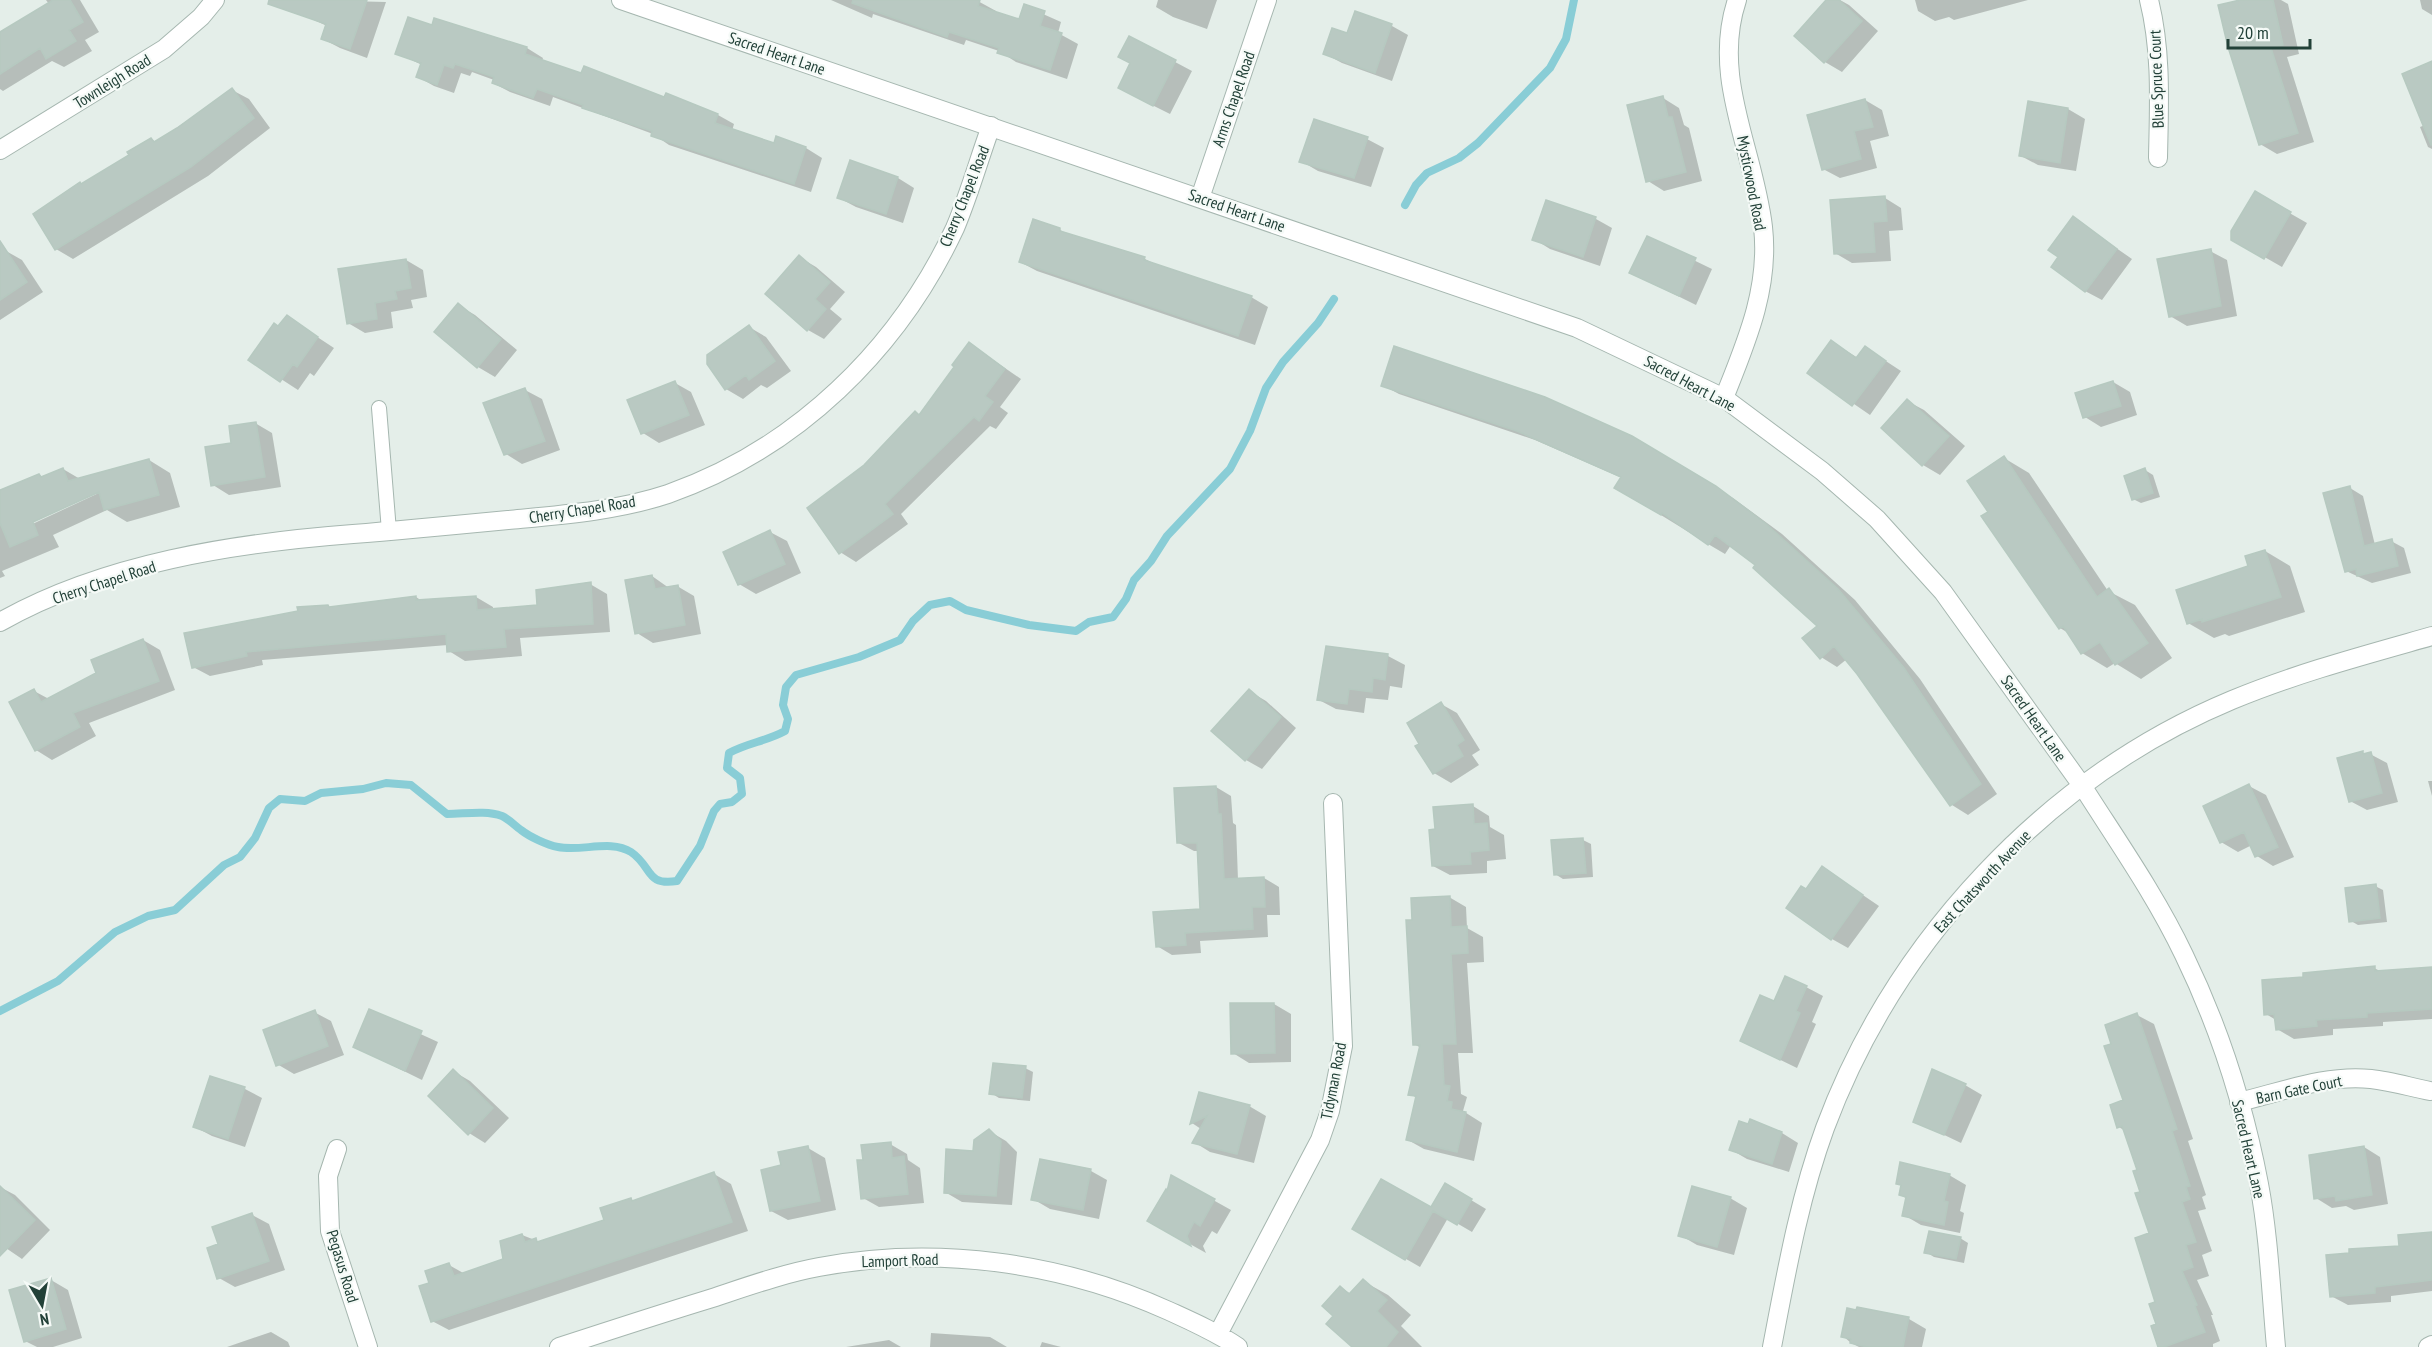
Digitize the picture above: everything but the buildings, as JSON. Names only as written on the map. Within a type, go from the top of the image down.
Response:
[{"type":"street","name":"Townleigh Road","points":[[0,150],[164,49],[201,16],[215,0]]},
{"type":"street","name":"Sacred Heart Lane","points":[[621,0],[1577,328],[1724,398],[1822,471],[1877,519],[1942,592],[2083,787],[2140,874],[2184,954],[2216,1029],[2240,1102],[2259,1185],[2276,1347]]},
{"type":"street","name":"Arms Chapel Road","points":[[1200,198],[1267,0]]},
{"type":"street","name":"Mysticwood Road","points":[[1724,398],[1750,332],[1760,295],[1763,261],[1763,228],[1756,190],[1728,78],[1727,43],[1737,0]]},
{"type":"street","name":"Blue Spruce Court","points":[[2149,0],[2155,24],[2159,66],[2158,158]]},
{"type":"street","name":"Cherry Chapel Road","points":[[0,622],[69,591],[137,569],[217,550],[282,539],[564,515],[656,497],[722,471],[778,439],[826,404],[862,368],[896,326],[929,276],[955,227],[991,126]]},
{"type":"street","name":"East Chatsworth Avenue","points":[[1772,1347],[1791,1250],[1822,1138],[1848,1077],[1910,963],[1943,920],[1994,864],[2038,822],[2083,787],[2128,754],[2175,727],[2231,700],[2294,676],[2432,636]]},
{"type":"street","name":"Tidyman Road","points":[[1218,1334],[1320,1140],[1337,1081],[1342,1046],[1333,803]]},
{"type":"street","name":"Barn Gate Court","points":[[2240,1102],[2324,1081],[2350,1078],[2370,1079],[2430,1090]]},
{"type":"street","name":"Pegasus Road","points":[[337,1149],[328,1176],[330,1231],[368,1347]]},
{"type":"street","name":"Lamport Road","points":[[559,1347],[753,1284],[818,1267],[886,1258],[951,1259],[1071,1274],[1136,1296],[1218,1334],[1238,1347]]},
{"type":"lane","points":[[379,408],[389,531]]},
{"type":"waterway","points":[[1405,205],[1416,185],[1427,173],[1459,158],[1478,143],[1550,68],[1566,39],[1574,0]]},
{"type":"waterway","points":[[0,1011],[58,981],[115,932],[148,916],[175,910],[224,865],[240,857],[255,838],[269,808],[280,799],[305,801],[321,793],[363,789],[386,783],[411,785],[447,814],[482,813],[502,816],[529,835],[558,847],[614,846],[623,848],[638,858],[654,878],[659,881],[677,881],[700,846],[714,811],[720,804],[732,802],[742,794],[740,778],[727,768],[729,753],[785,731],[788,719],[783,705],[786,687],[796,675],[859,657],[900,640],[913,621],[930,605],[950,601],[966,610],[1029,625],[1076,631],[1089,622],[1113,617],[1126,599],[1134,580],[1151,561],[1167,536],[1230,469],[1250,431],[1266,388],[1283,362],[1318,323],[1334,299]]}]
